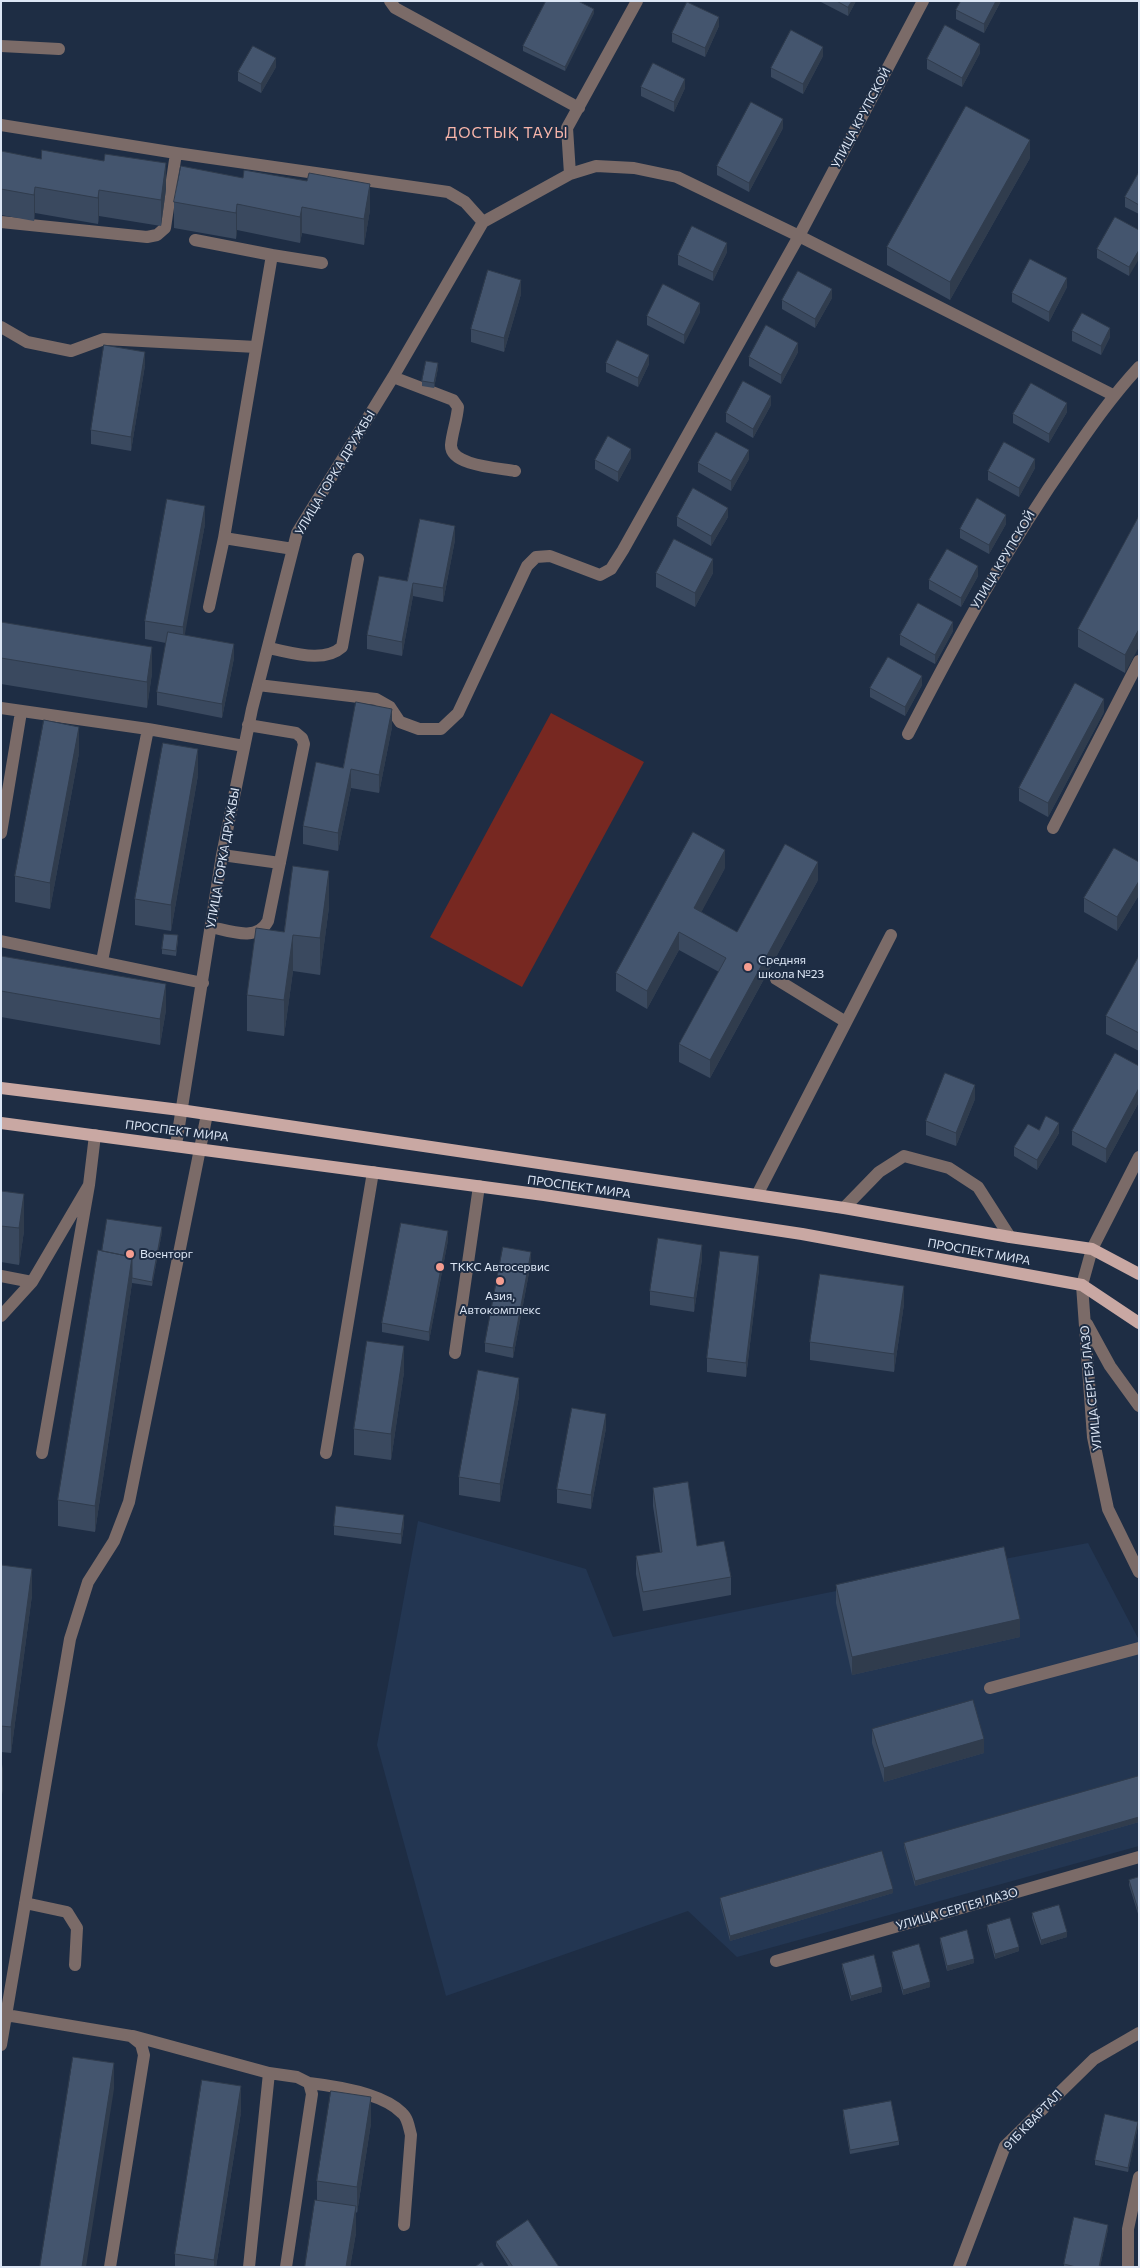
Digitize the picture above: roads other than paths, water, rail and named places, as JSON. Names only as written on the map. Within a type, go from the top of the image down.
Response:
[{"type":"main road","name":"ПРОСПЕКТ МИРА","points":[[1,1088],[180,1110],[844,1208],[1010,1237],[1092,1249],[1139,1274]]},
{"type":"main road","name":"ПРОСПЕКТ МИРА","points":[[1,1123],[479,1186],[802,1234],[1082,1285],[1139,1323]]},
{"type":"street","points":[[390,1],[395,8],[579,108]]},
{"type":"street","points":[[570,174],[567,128],[637,1]]},
{"type":"street","name":"УЛИЦА КРУПСКОЙ","points":[[258,685],[376,698],[390,707],[400,722],[419,729],[441,729],[458,714],[527,566],[536,557],[550,556],[600,575],[610,569],[624,550],[799,236],[923,1]]},
{"type":"street","points":[[1,46],[59,49]]},
{"type":"street","points":[[1,125],[176,153],[448,192],[465,202],[483,222],[570,174],[596,166],[634,168],[676,177],[799,236],[1113,395]]},
{"type":"street","points":[[1,222],[147,237],[157,235],[165,228],[176,153]]},
{"type":"street","name":"УЛИЦА ГОРКА ДРУЖБЫ","points":[[176,1145],[180,1110],[203,983],[222,855],[248,725],[297,533],[393,377],[483,222]]},
{"type":"street","points":[[195,240],[322,263]]},
{"type":"street","points":[[209,607],[224,538],[272,255]]},
{"type":"street","points":[[1,327],[27,342],[71,351],[104,339],[256,347]]},
{"type":"street","name":"УЛИЦА КРУПСКОЙ","points":[[908,734],[966,621],[1037,503],[1113,395],[1139,367]]},
{"type":"street","points":[[393,377],[453,400],[458,407],[451,447],[454,454],[463,462],[515,471]]},
{"type":"street","points":[[224,538],[293,549]]},
{"type":"street","points":[[268,648],[319,656],[334,654],[342,647],[358,559]]},
{"type":"street","points":[[1052,828],[1139,661]]},
{"type":"street","points":[[1,708],[148,729],[244,746]]},
{"type":"street","points":[[1,833],[21,712]]},
{"type":"street","points":[[211,928],[254,934],[263,930],[268,921],[304,744],[302,738],[296,733],[248,725]]},
{"type":"street","points":[[102,961],[148,729]]},
{"type":"street","points":[[222,855],[280,862]]},
{"type":"street","points":[[757,1195],[890,935]]},
{"type":"street","points":[[1,942],[203,983]]},
{"type":"street","points":[[776,979],[846,1022]]},
{"type":"street","points":[[1,2045],[70,1639],[88,1582],[114,1541],[129,1502],[208,1114]]},
{"type":"street","points":[[42,1454],[89,1186],[95,1135]]},
{"type":"street","points":[[844,1208],[878,1172],[904,1156],[949,1168],[978,1187],[1010,1237]]},
{"type":"street","name":"УЛИЦА СЕРГЕЯ ЛАЗО","points":[[1139,1157],[1092,1249],[1082,1285],[1093,1437],[1108,1509],[1139,1572]]},
{"type":"street","points":[[326,1453],[373,1172]]},
{"type":"street","points":[[1,1316],[32,1282],[89,1186]]},
{"type":"street","points":[[455,1353],[479,1186]]},
{"type":"street","points":[[1,1276],[32,1282]]},
{"type":"street","points":[[1084,1318],[1110,1366],[1139,1406]]},
{"type":"street","points":[[990,1688],[1139,1648]]},
{"type":"street","name":"УЛИЦА СЕРГЕЯ ЛАЗО","points":[[776,1961],[1139,1856]]},
{"type":"street","points":[[25,1903],[67,1912],[78,1928],[75,1965]]},
{"type":"street","points":[[6,2014],[131,2036],[270,2073],[297,2077],[309,2083],[374,2096],[402,2113],[408,2122],[411,2135],[404,2225]]},
{"type":"street","name":"91Б КВАРТАЛ","points":[[959,2267],[1005,2146],[1094,2059],[1139,2033]]},
{"type":"street","points":[[110,2267],[144,2055],[141,2044],[131,2036]]},
{"type":"street","points":[[249,2267],[270,2073]]},
{"type":"street","points":[[286,2267],[312,2094],[309,2083]]},
{"type":"street","points":[[1128,2267],[1128,2229],[1139,2177]]},
{"type":"place","name":"Средняя школа №23","points":[[748,967]]},
{"type":"place","name":"Военторг","points":[[130,1254]]},
{"type":"place","name":"ТККС Автосервис","points":[[440,1267]]},
{"type":"place","name":"Азия, Автокомплекс","points":[[500,1281]]},
{"type":"district","name":"ДОСТЫҚ ТАУЫ","points":[[507,133]]}]
